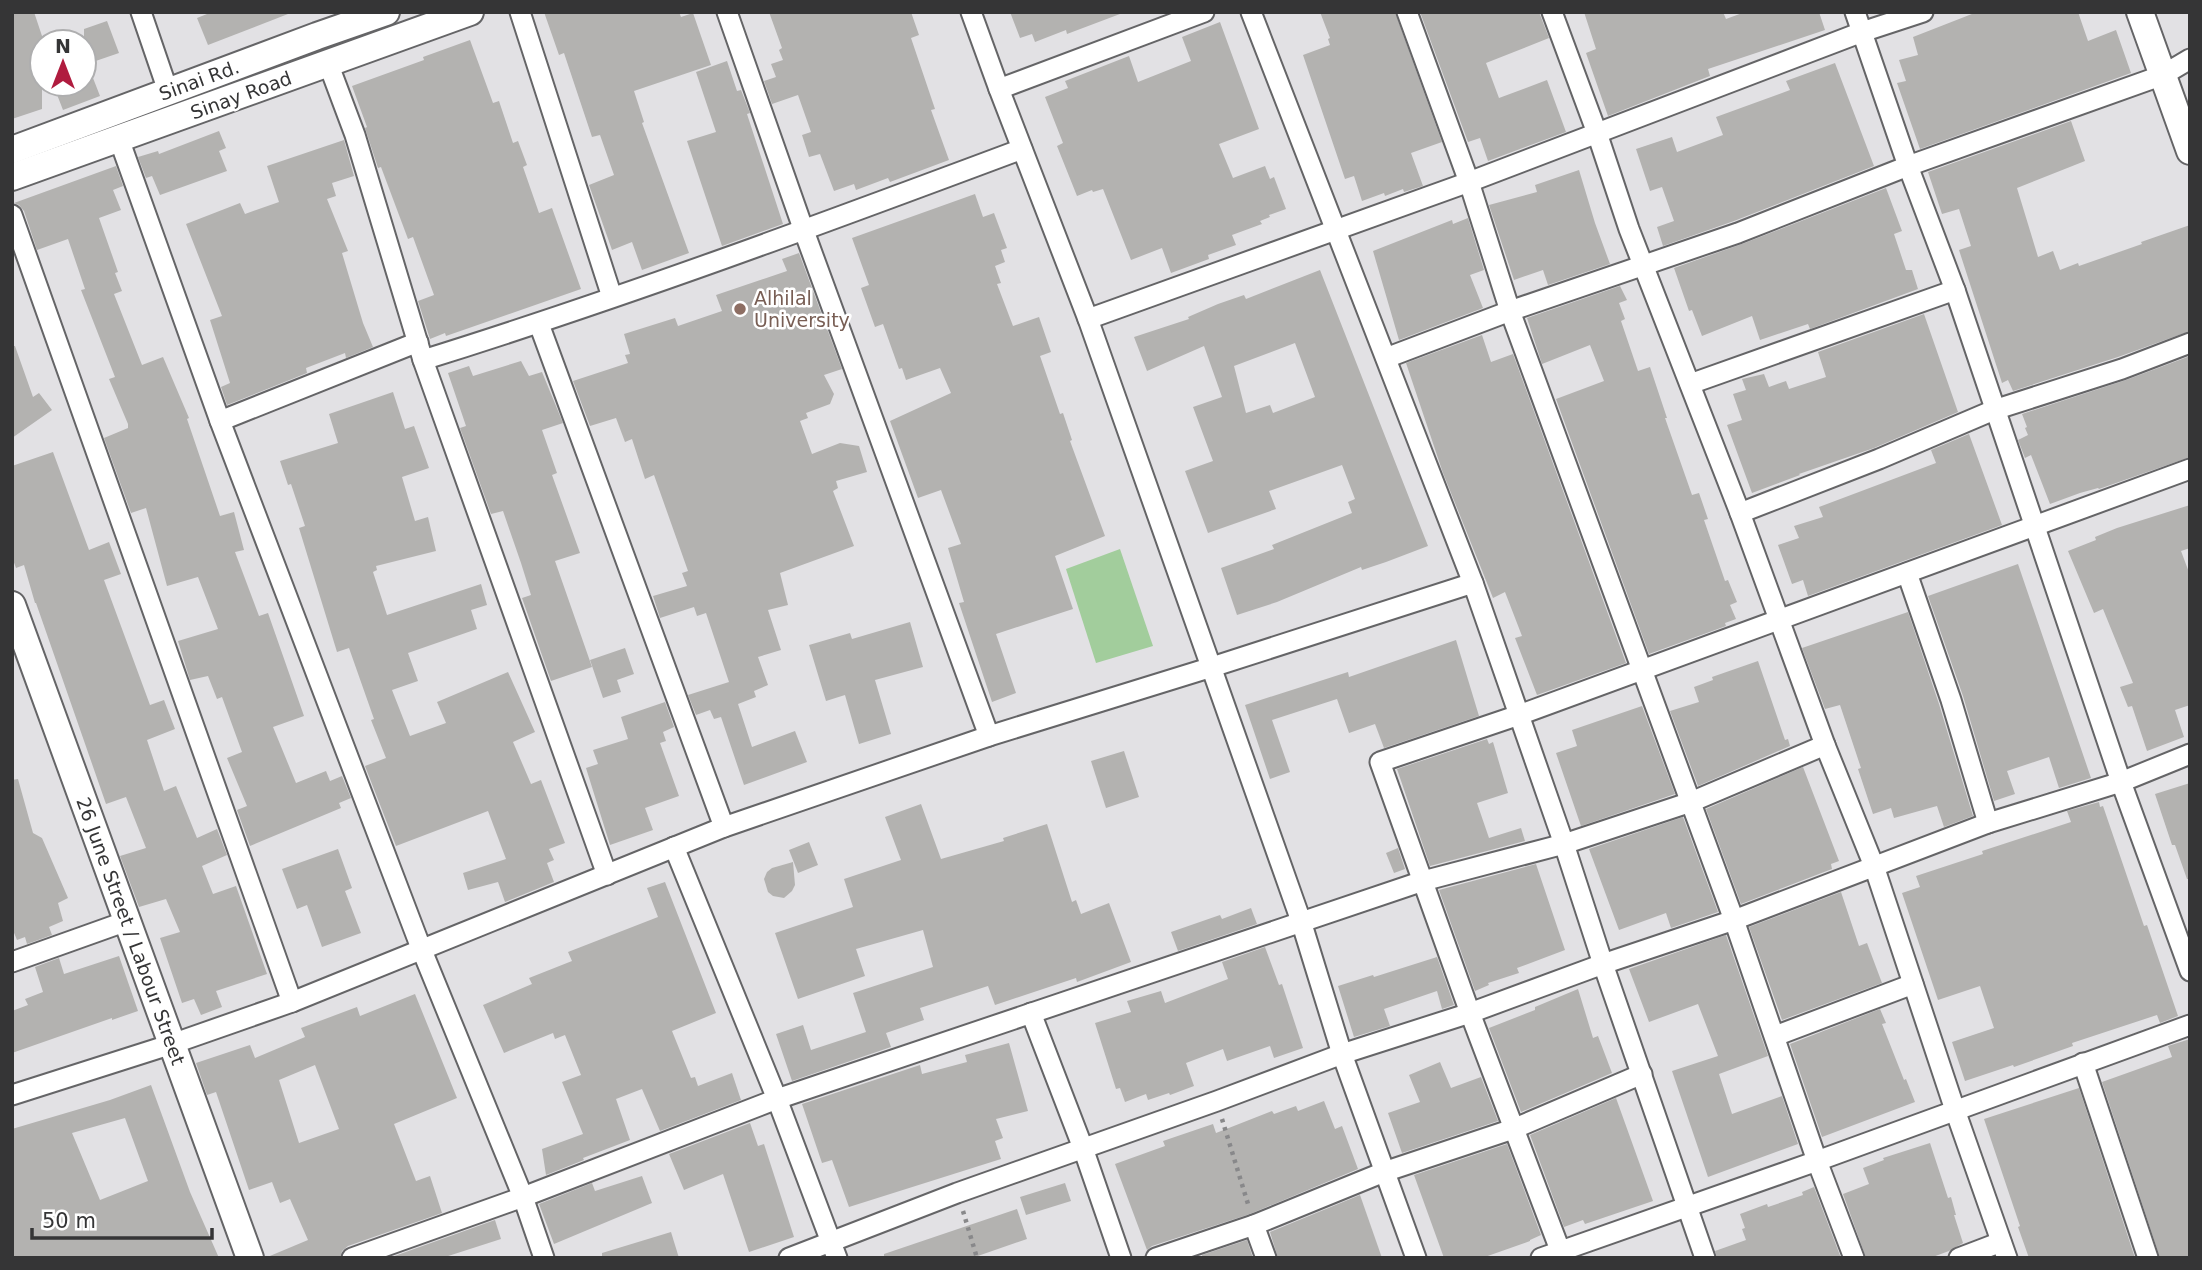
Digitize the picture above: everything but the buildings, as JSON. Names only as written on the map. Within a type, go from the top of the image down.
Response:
[{"type":"main road","name":"Sinai Rd.","points":[[12,150],[386,12]]},
{"type":"main road","name":"Sinay Road","points":[[12,177],[470,12]]},
{"type":"main road","points":[[2140,12],[2190,151]]},
{"type":"main road","name":"26 June Street / Labour Street","points":[[14,614],[250,1258]]},
{"type":"street","points":[[141,12],[168,91]]},
{"type":"street","points":[[520,12],[612,298]]},
{"type":"street","points":[[727,12],[804,231],[989,736]]},
{"type":"street","points":[[971,12],[1088,319],[1301,921],[1342,1054],[1416,1258]]},
{"type":"street","points":[[999,89],[1204,12]]},
{"type":"street","points":[[1251,12],[1472,583],[1705,1258]]},
{"type":"street","points":[[1407,12],[1469,182],[1510,311],[1734,920],[1817,1161],[1854,1258]]},
{"type":"street","points":[[1552,12],[1643,266],[1740,513],[1825,745],[1874,866],[2004,1250],[1959,1258]]},
{"type":"street","points":[[1855,12],[1908,166],[1955,290],[2121,782],[2190,971]]},
{"type":"street","points":[[1088,319],[1469,182],[1863,32],[1923,12]]},
{"type":"street","points":[[1386,358],[1510,311],[1738,233],[1908,166],[2163,75],[2190,59]]},
{"type":"street","points":[[328,64],[355,135],[421,351],[607,875]]},
{"type":"street","points":[[119,139],[219,421],[421,948],[523,1197],[544,1258]]},
{"type":"street","points":[[219,421],[421,351],[539,324],[804,231],[1022,149]]},
{"type":"street","points":[[12,215],[292,1002]]},
{"type":"street","points":[[1690,384],[1955,290]]},
{"type":"street","points":[[539,324],[724,827]]},
{"type":"street","points":[[1740,513],[1879,459],[1994,410],[2122,369],[2190,343]]},
{"type":"street","points":[[1562,1254],[1470,1013],[1380,762],[1519,715],[2190,469]]},
{"type":"street","points":[[1907,573],[1951,700],[1988,824]]},
{"type":"street","points":[[12,1095],[292,1002],[724,827],[989,736],[1472,583]]},
{"type":"street","points":[[352,1258],[523,1197],[777,1099],[1423,881],[1564,844],[1691,802],[1825,745]]},
{"type":"street","points":[[789,1258],[834,1250],[957,1193],[1342,1054],[1470,1013],[1734,920],[1988,824],[2121,782],[2190,754]]},
{"type":"street","points":[[674,847],[777,1099],[834,1250]]},
{"type":"street","points":[[12,962],[127,920]]},
{"type":"street","points":[[1775,1036],[1913,984]]},
{"type":"street","points":[[1031,1013],[1083,1148],[1121,1258]]},
{"type":"street","points":[[1541,1258],[1562,1254],[1687,1206],[2190,1025]]},
{"type":"street","points":[[2083,1063],[2148,1258]]},
{"type":"street","points":[[1156,1258],[1254,1225],[1384,1172],[1513,1129],[1642,1074]]},
{"type":"street","points":[[1254,1225],[1266,1258]]},
{"type":"path","points":[[1217,1101],[1254,1225]]},
{"type":"path","points":[[957,1193],[977,1258]]},
{"type":"green space","points":[[1120,549],[1153,646],[1096,663],[1066,569]]},
{"type":"place","name":"Alhilal University","points":[[740,309]]}]
